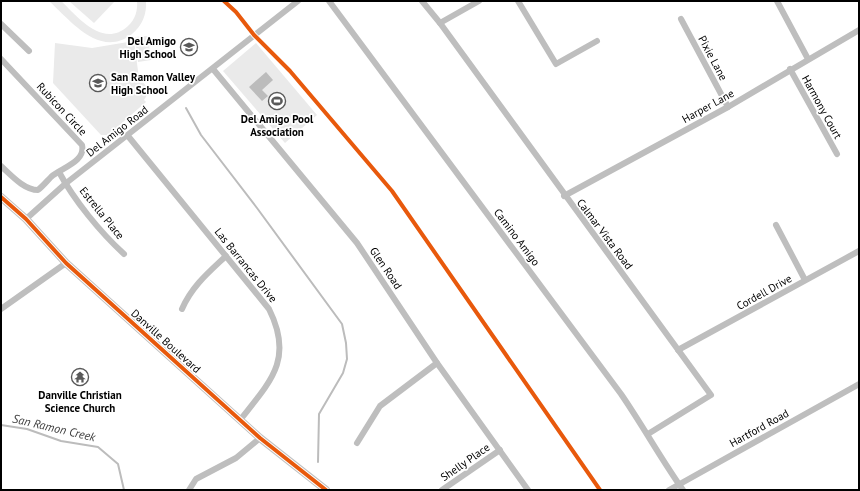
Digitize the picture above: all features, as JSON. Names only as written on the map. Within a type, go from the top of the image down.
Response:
[{"type":"main road","name":"Danville Boulevard","points":[[1,197],[26,219],[66,263],[240,420],[260,438],[326,490]]},
{"type":"street","name":"Del Amigo Road","points":[[26,219],[66,184],[298,1]]},
{"type":"street","name":"Camino Amigo","points":[[329,1],[622,394],[648,434],[664,464],[683,490]]},
{"type":"street","points":[[422,1],[440,23],[479,1]]},
{"type":"street","points":[[518,1],[556,64],[597,41]]},
{"type":"street","points":[[777,1],[808,59]]},
{"type":"street","name":"Pixie Lane","points":[[681,19],[728,107]]},
{"type":"street","name":"Calmar Vista Road","points":[[440,23],[564,196],[711,395],[648,434]]},
{"type":"street","points":[[1,24],[29,51]]},
{"type":"street","name":"Harper Lane","points":[[564,196],[728,107],[790,69],[859,30]]},
{"type":"street","name":"Rubicon Circle","points":[[1,60],[82,146],[83,150],[81,156],[38,190],[32,190],[1,166]]},
{"type":"street","name":"Glen Road","points":[[213,68],[357,242],[437,363],[528,490]]},
{"type":"street","name":"Harmony Court","points":[[790,69],[837,154]]},
{"type":"street","name":"Las Barrancas Drive","points":[[128,136],[269,309],[278,327],[280,341],[279,362],[266,388],[240,420]]},
{"type":"street","points":[[59,172],[66,184]]},
{"type":"street","name":"Estrella Place","points":[[66,184],[109,240],[124,254]]},
{"type":"street","points":[[776,225],[805,280]]},
{"type":"street","name":"Cordell Drive","points":[[678,350],[859,251]]},
{"type":"street","points":[[182,309],[188,295],[198,283],[226,256]]},
{"type":"street","points":[[1,309],[66,263]]},
{"type":"street","points":[[357,443],[380,406],[437,363]]},
{"type":"street","name":"Hartford Road","points":[[669,490],[859,384]]},
{"type":"street","points":[[189,490],[196,479],[236,458],[260,438]]},
{"type":"street","name":"Shelly Place","points":[[442,490],[500,450]]},
{"type":"shaded area","points":[[49,1],[61,1],[83,22],[100,32],[109,34],[119,32],[130,24],[136,15],[137,1],[146,1],[146,11],[136,31],[120,41],[109,42],[97,40],[76,27]]},
{"type":"shaded area","points":[[69,1],[115,1],[94,23]]},
{"type":"shaded area","points":[[148,36],[151,60],[138,62],[135,37]]},
{"type":"shaded area","points":[[134,41],[139,78],[150,90],[144,100],[146,102],[108,135],[101,135],[53,83],[55,43],[92,48]]},
{"type":"shaded area","name":"Del Amigo Pool Association","points":[[256,43],[317,115],[285,143],[223,71]]},
{"type":"shaded area","points":[[266,72],[273,80],[262,90],[268,96],[262,101],[249,87]]},
{"type":"waterway","points":[[186,108],[201,135],[257,208],[342,324],[346,343],[347,359],[343,373],[319,414],[318,462]]},
{"type":"waterway","name":"San Ramon Creek","points":[[1,425],[27,429],[61,441],[98,447],[118,464],[124,490]]},
{"type":"cycle path","points":[[224,1],[236,12],[254,35],[290,71],[392,191],[600,490]]},
{"type":"cycle path","points":[[1,197],[26,219],[66,263],[260,438],[326,490]]},
{"type":"place","name":"Del Amigo High School","points":[[189,47]]},
{"type":"place","name":"San Ramon Valley High School","points":[[98,83]]},
{"type":"place","name":"Del Amigo Pool Association","points":[[277,101]]},
{"type":"place","name":"Danville Christian Science Church","points":[[80,377]]}]
